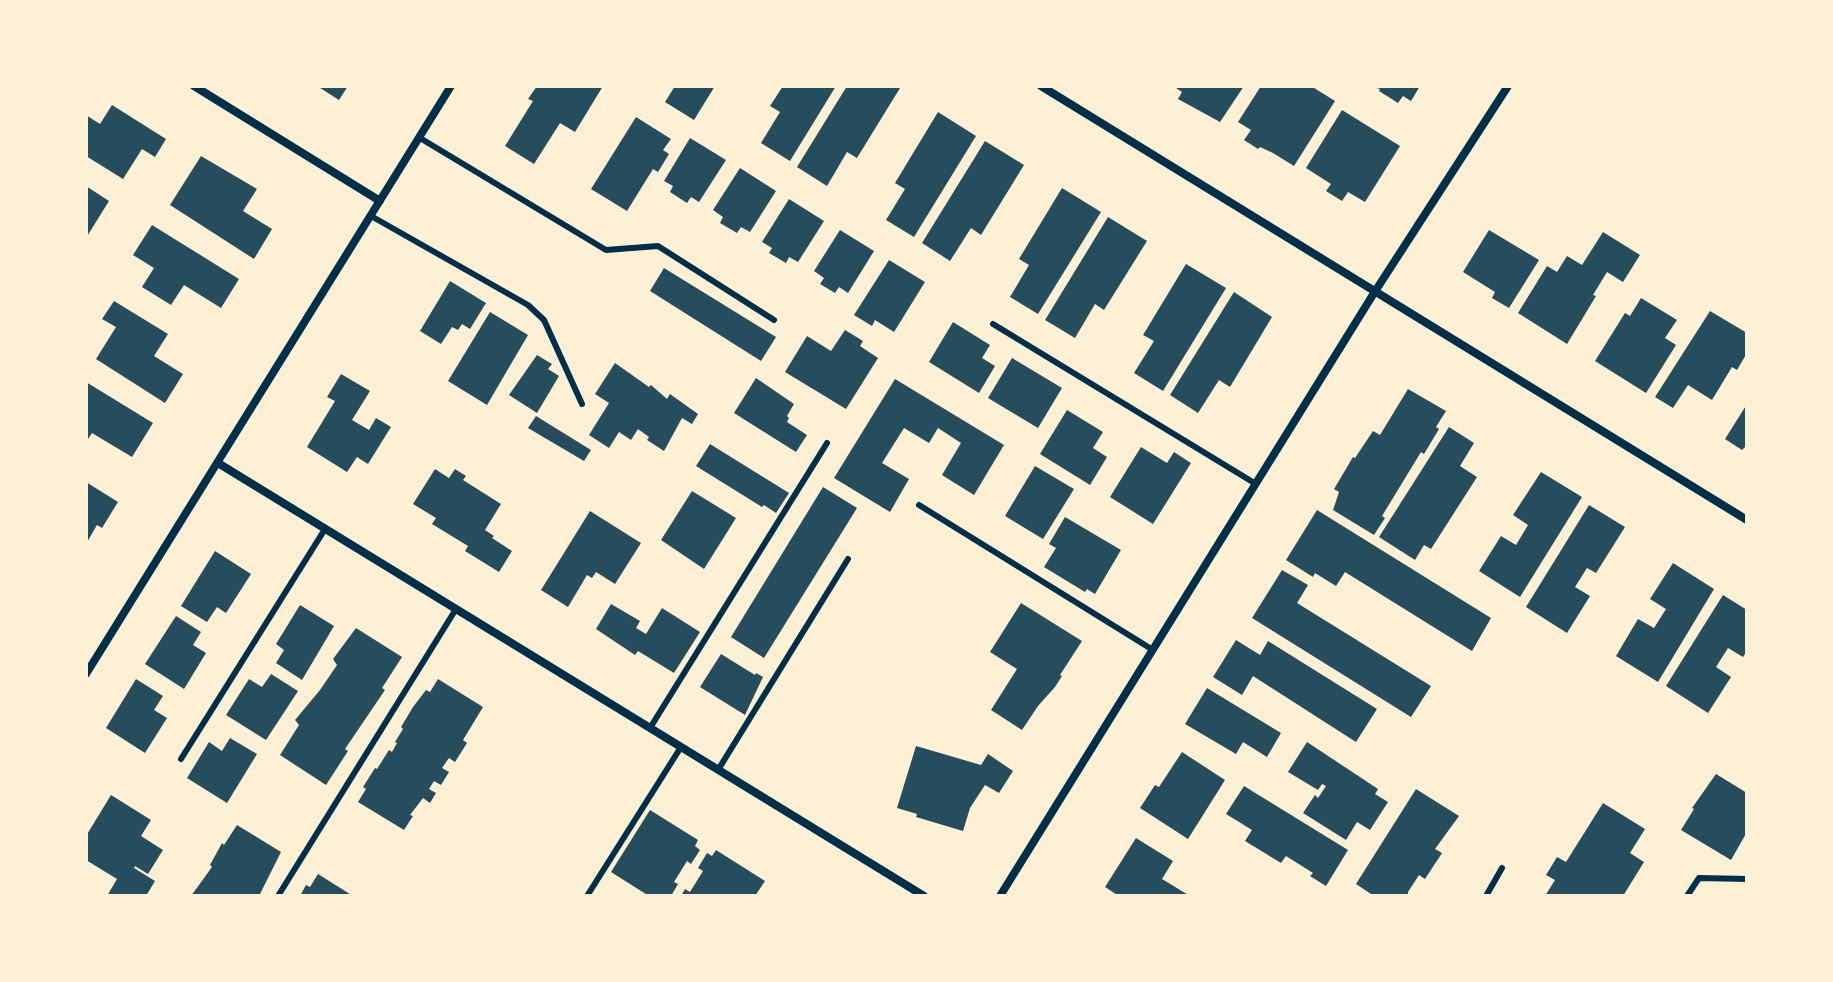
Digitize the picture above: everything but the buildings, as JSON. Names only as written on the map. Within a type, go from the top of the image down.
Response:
[{"type":"street","points":[[194,86],[380,201]]},
{"type":"street","points":[[86,674],[451,86]]},
{"type":"street","points":[[1041,86],[1747,520]]},
{"type":"street","points":[[1000,896],[1374,293],[1508,86]]},
{"type":"street","points":[[218,463],[924,896]]},
{"type":"lane","points":[[420,138],[606,250],[658,246],[774,320]]},
{"type":"lane","points":[[371,216],[528,305],[544,320],[582,404]]},
{"type":"lane","points":[[993,324],[1256,484]]},
{"type":"lane","points":[[650,728],[827,443]]},
{"type":"lane","points":[[919,505],[1153,650]]},
{"type":"lane","points":[[181,759],[325,529]]},
{"type":"lane","points":[[718,770],[848,559]]},
{"type":"lane","points":[[278,896],[456,609]]},
{"type":"lane","points":[[587,896],[681,747]]},
{"type":"lane","points":[[1486,896],[1502,868]]},
{"type":"lane","points":[[1687,896],[1699,878],[1747,879]]}]
